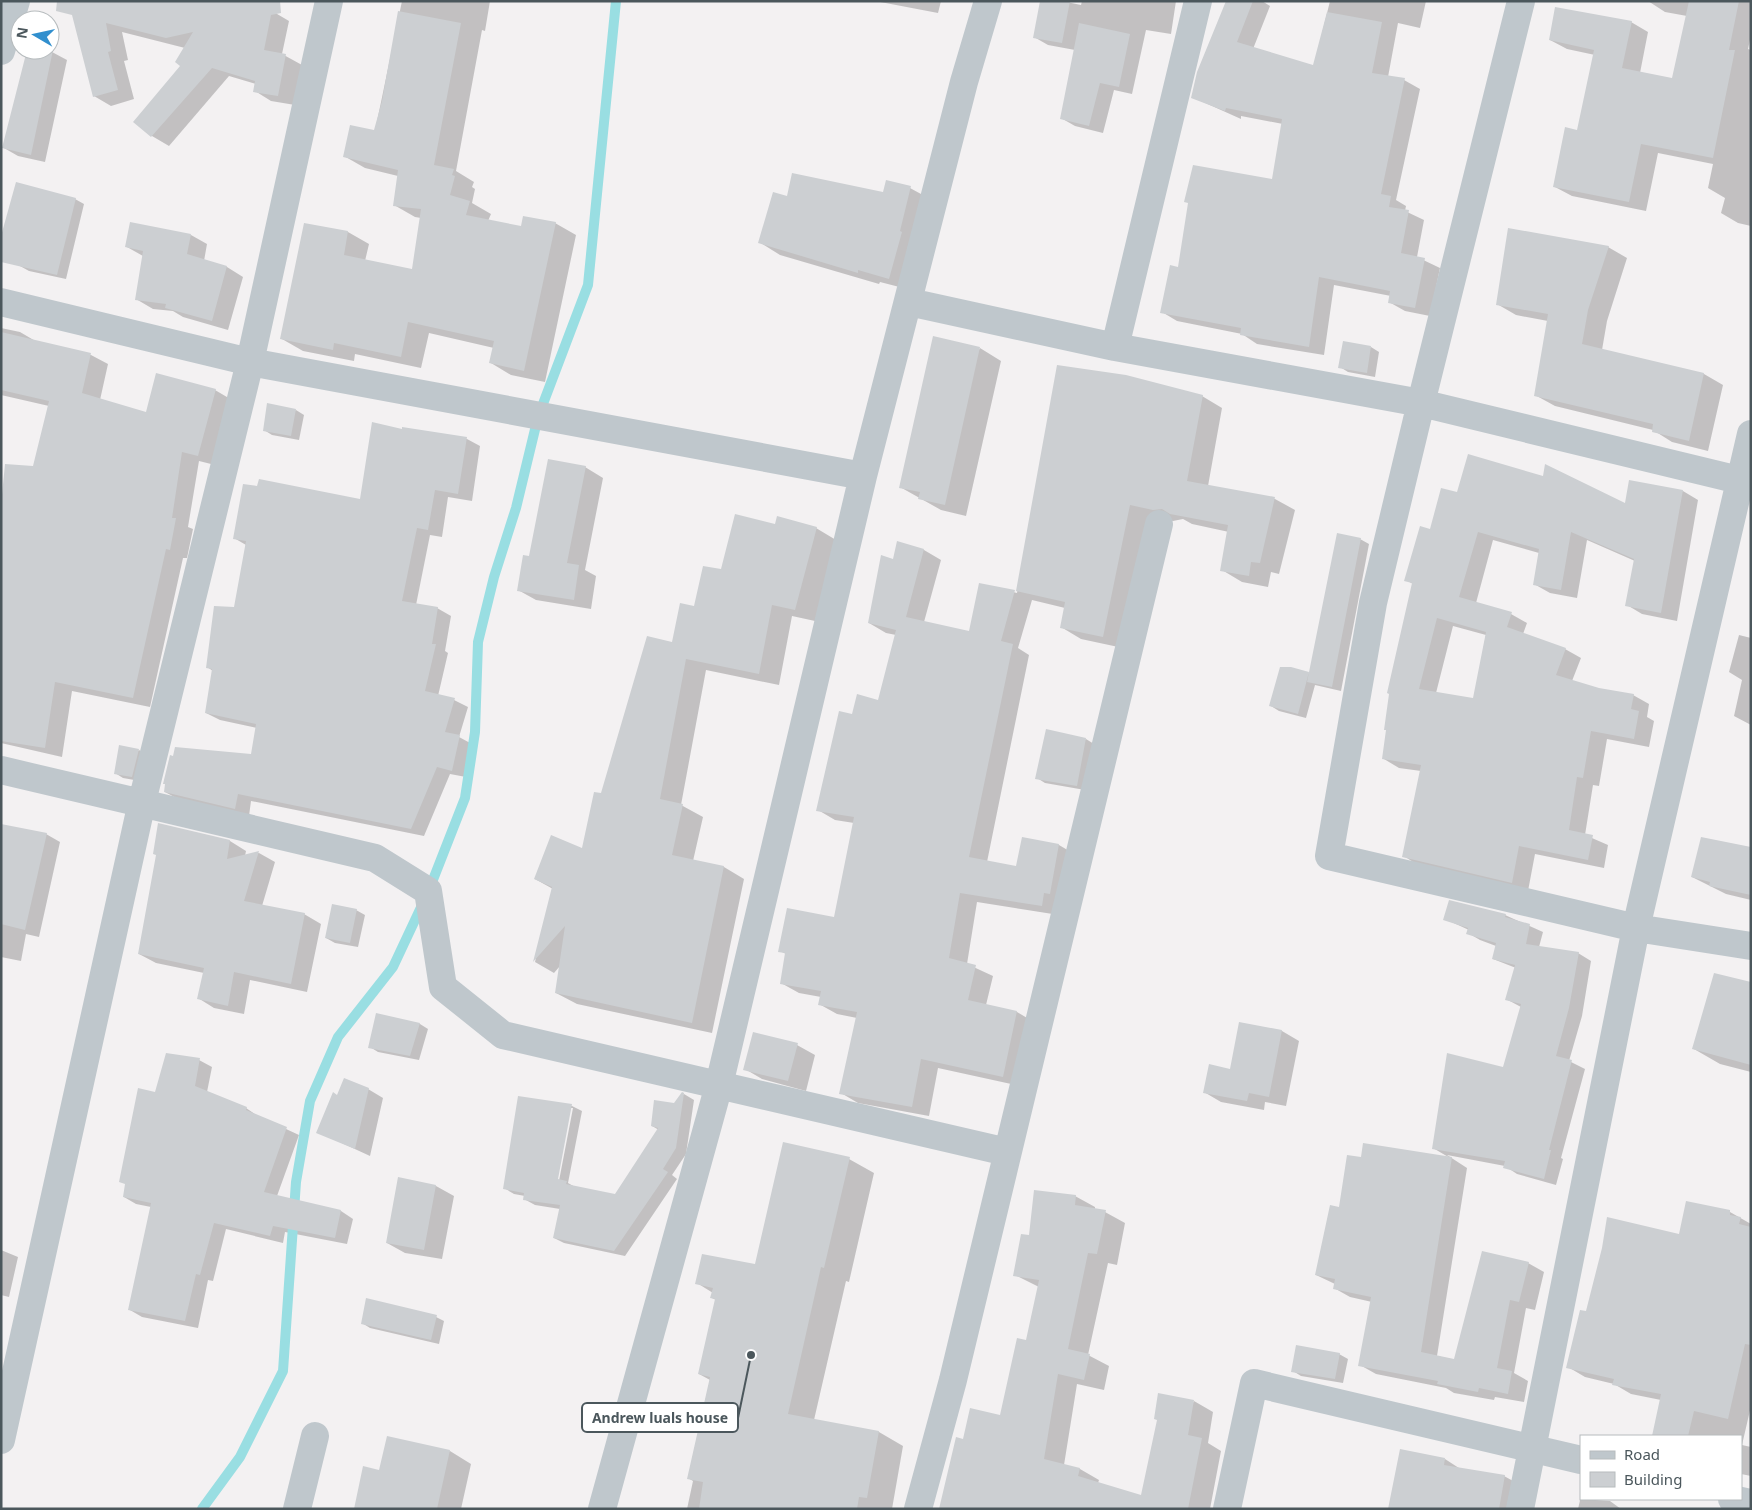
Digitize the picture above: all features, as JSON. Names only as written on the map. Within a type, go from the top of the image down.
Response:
[{"type":"street","points":[[1,51],[16,1]]},
{"type":"street","points":[[1,1440],[142,802],[250,362],[329,1]]},
{"type":"street","points":[[602,1509],[719,1085],[863,476],[964,82],[988,1]]},
{"type":"street","points":[[1116,347],[1198,1]]},
{"type":"street","points":[[1521,1],[1373,603],[1329,856],[1636,928],[1751,946]]},
{"type":"street","points":[[1,302],[250,362],[863,476]]},
{"type":"street","points":[[909,302],[1116,347],[1421,403],[1746,482]]},
{"type":"street","points":[[1520,1509],[1530,1447],[1636,928],[1746,482],[1751,434]]},
{"type":"street","points":[[918,1509],[954,1380],[1007,1152],[1159,524]]},
{"type":"street","points":[[1,770],[375,858],[428,891],[443,987],[504,1035],[1007,1152]]},
{"type":"street","points":[[1227,1509],[1254,1383],[1580,1460]]},
{"type":"street","points":[[297,1509],[315,1436]]},
{"type":"street","points":[[1736,1500],[1751,1504]]},
{"type":"building","points":[[57,1],[280,1],[281,13],[271,15],[264,50],[286,54],[278,96],[253,92],[255,81],[212,68],[151,137],[133,122],[180,66],[175,62],[193,32],[166,38],[106,23],[111,51],[108,52],[118,90],[93,97],[72,15],[56,10]]},
{"type":"building","points":[[1040,1],[1070,1],[1062,43],[1033,38]]},
{"type":"building","points":[[1226,1],[1253,1],[1237,42],[1313,65],[1327,12],[1382,22],[1372,73],[1405,78],[1381,194],[1391,196],[1389,207],[1409,210],[1401,253],[1425,258],[1415,308],[1388,303],[1390,291],[1319,277],[1309,347],[1240,335],[1241,328],[1160,313],[1170,265],[1178,267],[1188,203],[1184,202],[1193,165],[1272,179],[1282,119],[1226,108],[1225,111],[1191,98],[1197,72]]},
{"type":"building","points":[[1689,1],[1739,1],[1729,50],[1735,50],[1713,158],[1641,144],[1629,202],[1553,187],[1565,127],[1577,130],[1594,50],[1549,40],[1555,7],[1632,21],[1622,68],[1672,78]]},
{"type":"building","points":[[398,11],[461,23],[434,165],[454,169],[452,175],[455,176],[450,195],[470,201],[466,215],[521,226],[523,216],[556,222],[524,371],[489,363],[494,341],[408,322],[401,357],[334,343],[333,350],[280,339],[304,223],[348,231],[344,255],[412,269],[421,209],[393,206],[398,170],[343,157],[350,125],[374,130],[382,101]]},
{"type":"building","points":[[1079,23],[1130,34],[1119,87],[1100,83],[1089,126],[1060,119]]},
{"type":"building","points":[[24,60],[51,60],[31,155],[2,148]]},
{"type":"building","points":[[792,173],[883,192],[886,180],[911,186],[900,231],[902,232],[889,279],[858,270],[858,273],[758,243],[773,192],[787,196]]},
{"type":"building","points":[[16,182],[76,198],[57,275],[1,262],[1,236]]},
{"type":"building","points":[[130,222],[191,234],[187,254],[227,266],[212,321],[165,308],[166,304],[135,300],[143,251],[125,247]]},
{"type":"building","points":[[1508,228],[1609,246],[1588,310],[1582,344],[1704,373],[1689,441],[1652,432],[1653,424],[1534,396],[1548,314],[1496,305]]},
{"type":"building","points":[[1,332],[91,353],[82,393],[146,412],[156,373],[216,389],[198,456],[182,452],[172,518],[176,518],[170,550],[166,549],[133,698],[55,682],[45,748],[1,741],[1,505],[5,464],[33,466],[49,401],[1,390]]},
{"type":"building","points":[[933,336],[980,347],[945,505],[918,499],[920,492],[899,488]]},
{"type":"building","points":[[1343,341],[1371,346],[1367,373],[1338,368]]},
{"type":"building","points":[[1057,365],[1126,375],[1203,395],[1187,481],[1275,497],[1260,563],[1251,562],[1249,576],[1220,571],[1228,525],[1170,514],[1162,509],[1153,510],[1130,505],[1103,637],[1060,628],[1065,602],[1016,591]]},
{"type":"building","points":[[267,403],[296,409],[291,436],[263,431]]},
{"type":"building","points":[[372,422],[402,429],[402,427],[467,437],[458,494],[435,490],[428,530],[417,528],[402,601],[438,607],[432,644],[436,644],[425,691],[455,698],[445,732],[460,735],[452,771],[437,767],[411,829],[238,794],[235,809],[164,792],[165,784],[163,784],[170,755],[173,756],[175,747],[251,754],[256,724],[205,713],[212,669],[206,668],[214,606],[234,607],[246,541],[233,539],[243,484],[257,486],[259,479],[360,499]]},
{"type":"building","points":[[1468,454],[1543,476],[1545,464],[1625,503],[1629,480],[1683,490],[1661,613],[1625,606],[1634,559],[1571,532],[1561,590],[1533,585],[1539,549],[1478,532],[1459,597],[1512,612],[1507,627],[1566,648],[1556,675],[1599,688],[1634,694],[1631,709],[1639,711],[1634,739],[1591,731],[1583,778],[1577,777],[1569,830],[1593,835],[1588,860],[1519,846],[1512,883],[1402,857],[1421,765],[1382,759],[1389,694],[1387,693],[1412,583],[1404,581],[1420,526],[1430,529],[1441,488],[1457,492]],"holes":[[[1437,618],[1486,632],[1473,698],[1419,689]]]},
{"type":"building","points":[[548,459],[586,466],[567,563],[579,565],[574,600],[517,591],[523,555],[529,556]]},
{"type":"building","points":[[735,514],[775,524],[777,516],[817,527],[795,610],[772,605],[759,674],[686,659],[660,799],[683,804],[672,855],[724,866],[692,1023],[555,993],[565,926],[533,962],[552,887],[534,879],[551,835],[582,848],[594,792],[601,793],[647,636],[672,642],[680,603],[694,606],[703,566],[721,569]]},
{"type":"building","points":[[1337,533],[1361,538],[1332,687],[1307,682]]},
{"type":"building","points":[[897,541],[924,549],[906,617],[969,631],[979,583],[1015,590],[1001,641],[1013,644],[969,857],[1016,866],[1022,837],[1059,844],[1050,894],[1044,893],[1042,906],[960,893],[949,958],[976,965],[968,1000],[1017,1011],[1003,1077],[921,1059],[912,1107],[839,1094],[857,1012],[818,1005],[821,991],[780,984],[785,953],[778,952],[787,908],[834,917],[854,817],[816,811],[839,711],[852,714],[857,694],[878,700],[896,630],[868,623],[881,555],[893,559]]},
{"type":"building","points":[[1280,667],[1291,667],[1309,672],[1298,714],[1269,706]]},
{"type":"building","points":[[1046,729],[1086,738],[1077,786],[1035,779]]},
{"type":"building","points":[[119,745],[139,749],[132,777],[114,774]]},
{"type":"building","points":[[158,823],[230,840],[227,859],[259,851],[244,901],[305,913],[291,984],[234,972],[228,1006],[197,999],[204,968],[138,954],[156,855],[153,854]]},
{"type":"building","points":[[1,824],[47,833],[25,930],[1,924]]},
{"type":"building","points":[[1701,837],[1751,847],[1751,895],[1709,886],[1710,882],[1691,877]]},
{"type":"building","points":[[1449,900],[1506,914],[1505,917],[1530,924],[1526,944],[1579,952],[1569,1008],[1556,1056],[1572,1060],[1549,1150],[1551,1150],[1544,1179],[1503,1168],[1505,1161],[1432,1149],[1447,1053],[1503,1067],[1521,1004],[1505,1000],[1515,965],[1492,959],[1496,943],[1466,934],[1468,928],[1443,920]]},
{"type":"building","points":[[332,904],[357,909],[350,943],[325,938]]},
{"type":"building","points":[[1714,973],[1751,982],[1751,1065],[1692,1049]]},
{"type":"building","points":[[376,1013],[420,1023],[410,1056],[368,1048]]},
{"type":"building","points":[[1239,1022],[1282,1030],[1269,1097],[1249,1093],[1247,1101],[1203,1093],[1209,1064],[1230,1069]]},
{"type":"building","points":[[753,1032],[798,1043],[788,1081],[743,1070]]},
{"type":"building","points":[[166,1053],[200,1058],[195,1086],[247,1107],[246,1110],[287,1127],[264,1192],[341,1210],[335,1238],[273,1226],[270,1236],[214,1223],[200,1275],[196,1274],[185,1321],[128,1310],[151,1203],[123,1197],[125,1184],[119,1182],[138,1088],[155,1092]]},
{"type":"building","points":[[344,1078],[369,1088],[355,1149],[316,1133],[333,1092],[337,1095]]},
{"type":"building","points":[[682,1092],[684,1093],[676,1148],[663,1169],[668,1172],[614,1251],[553,1238],[560,1205],[523,1200],[524,1193],[503,1189],[518,1096],[572,1104],[558,1179],[567,1181],[566,1184],[615,1194],[658,1128],[651,1126],[654,1100],[674,1103]]},
{"type":"building","points":[[783,1142],[850,1157],[824,1268],[821,1267],[788,1414],[879,1431],[867,1498],[859,1497],[857,1509],[699,1509],[703,1482],[687,1479],[710,1377],[698,1374],[715,1299],[710,1298],[713,1288],[695,1284],[702,1254],[755,1264]]},
{"type":"building","points":[[1363,1143],[1452,1157],[1421,1352],[1454,1359],[1482,1251],[1529,1262],[1519,1302],[1510,1300],[1497,1368],[1512,1371],[1508,1394],[1479,1388],[1478,1392],[1437,1384],[1438,1381],[1358,1366],[1371,1297],[1333,1289],[1335,1279],[1315,1275],[1330,1205],[1339,1207],[1347,1155],[1361,1157]]},
{"type":"building","points":[[398,1177],[436,1185],[424,1250],[386,1243]]},
{"type":"building","points":[[1034,1190],[1076,1195],[1075,1205],[1106,1210],[1097,1254],[1088,1253],[1068,1349],[1090,1354],[1084,1380],[1058,1374],[1044,1459],[1080,1468],[1078,1476],[1141,1495],[1157,1420],[1154,1419],[1158,1393],[1194,1400],[1188,1435],[1202,1438],[1188,1509],[939,1509],[956,1437],[963,1439],[970,1408],[1000,1415],[1017,1338],[1026,1340],[1039,1280],[1013,1276],[1021,1234],[1029,1235]]},
{"type":"building","points":[[1686,1201],[1730,1210],[1730,1215],[1741,1217],[1739,1224],[1751,1227],[1751,1345],[1745,1344],[1728,1419],[1694,1411],[1688,1435],[1652,1435],[1661,1394],[1612,1385],[1614,1379],[1566,1368],[1580,1310],[1586,1311],[1602,1248],[1607,1217],[1679,1234]]},
{"type":"building","points":[[366,1298],[437,1315],[431,1340],[361,1324]]},
{"type":"building","points":[[1296,1345],[1340,1353],[1335,1379],[1291,1372]]},
{"type":"building","points":[[387,1436],[450,1450],[437,1509],[354,1509],[363,1466],[379,1470]]},
{"type":"building","points":[[1400,1449],[1445,1458],[1444,1465],[1505,1475],[1499,1509],[1388,1509]]},
{"type":"waterway","points":[[429,890],[465,798],[475,732],[478,642],[494,577],[516,508],[538,417],[588,285],[616,1]]},
{"type":"waterway","points":[[202,1509],[240,1457],[283,1371],[296,1182],[310,1101],[338,1037],[393,967],[423,903]]},
{"type":"place","name":"Andrew luals house","points":[[751,1355]]}]
